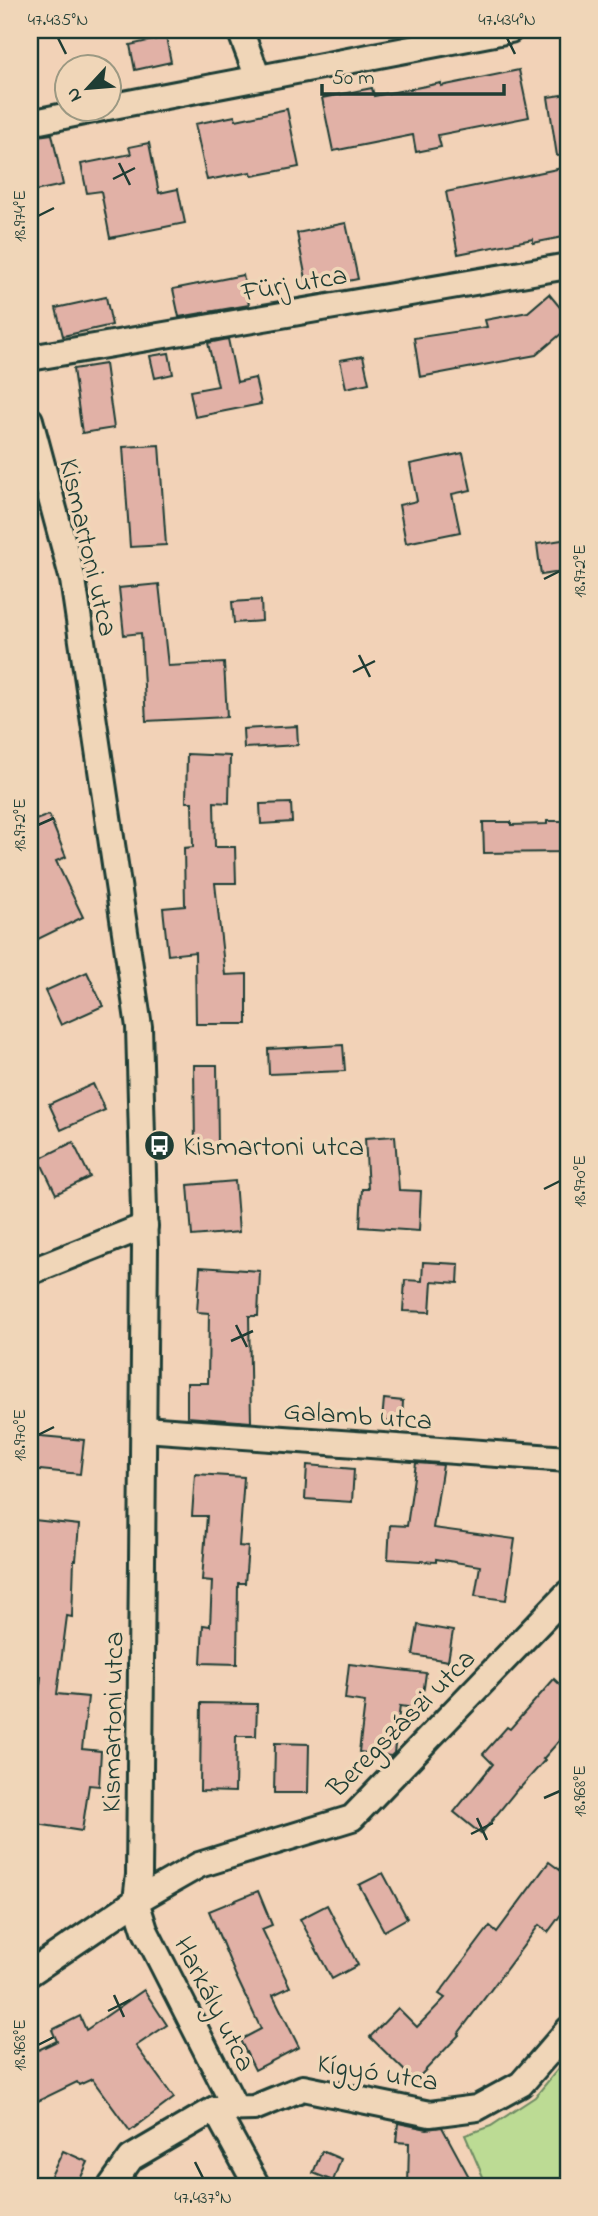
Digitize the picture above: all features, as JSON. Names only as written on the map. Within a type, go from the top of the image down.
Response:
[{"type":"street","points":[[240,30],[258,79]]},
{"type":"street","points":[[122,104],[510,30]]},
{"type":"street","points":[[30,122],[52,118]]},
{"type":"street","name":"Fürj utca","points":[[30,358],[568,266]]},
{"type":"street","name":"Kismartoni utca","points":[[30,420],[73,580],[139,1027],[145,1226],[139,1875],[136,1901]]},
{"type":"street","points":[[30,1272],[145,1226]]},
{"type":"street","name":"Galamb utca","points":[[144,1429],[568,1459]]},
{"type":"street","name":"Beregszászi utca","points":[[30,1973],[136,1901],[199,1865],[352,1818],[568,1593]]},
{"type":"street","name":"Harkály utca","points":[[111,2186],[131,2158],[225,2108],[145,1930],[136,1901]]},
{"type":"street","name":"Kígyó utca","points":[[225,2108],[254,2108],[303,2088],[430,2114],[477,2109],[521,2084],[568,2031]]},
{"type":"street","points":[[225,2108],[257,2186]]},
{"type":"green space","points":[[568,2057],[568,2186],[487,2186],[465,2135],[491,2126],[535,2097]]},
{"type":"building","points":[[166,37],[171,62],[135,70],[130,45]]},
{"type":"building","points":[[519,70],[529,117],[438,135],[441,147],[416,152],[413,135],[333,151],[322,98],[372,88],[374,96]]},
{"type":"building","points":[[568,94],[568,155],[557,156],[548,97]]},
{"type":"building","points":[[287,109],[299,167],[252,176],[251,172],[207,180],[195,124],[235,116],[236,120]]},
{"type":"building","points":[[52,134],[63,185],[30,192],[30,137]]},
{"type":"building","points":[[149,143],[159,193],[178,189],[185,223],[110,238],[101,191],[87,193],[81,164],[131,154],[129,147]]},
{"type":"building","points":[[562,168],[568,201],[568,236],[533,243],[533,239],[458,254],[446,192]]},
{"type":"building","points":[[346,223],[358,279],[308,289],[297,233]]},
{"type":"building","points":[[243,275],[249,305],[179,317],[173,289]]},
{"type":"building","points":[[549,294],[568,317],[568,328],[536,355],[420,377],[414,338],[487,327],[485,320],[528,312]]},
{"type":"building","points":[[106,297],[112,325],[63,336],[56,308]]},
{"type":"building","points":[[228,339],[237,382],[255,378],[261,404],[195,417],[190,391],[218,386],[208,343]]},
{"type":"building","points":[[169,353],[173,374],[155,378],[150,356]]},
{"type":"building","points":[[363,356],[369,383],[346,388],[340,360]]},
{"type":"building","points":[[105,364],[114,428],[82,433],[73,369]]},
{"type":"building","points":[[159,445],[166,545],[130,547],[123,447]]},
{"type":"building","points":[[463,453],[471,490],[452,494],[460,532],[406,543],[399,505],[417,501],[410,464]]},
{"type":"building","points":[[568,539],[568,571],[541,575],[537,544]]},
{"type":"building","points":[[159,584],[168,666],[224,663],[227,717],[146,721],[141,633],[124,635],[119,588]]},
{"type":"building","points":[[261,600],[262,621],[234,623],[232,602]]},
{"type":"building","points":[[297,726],[298,745],[244,748],[243,729]]},
{"type":"building","points":[[187,754],[230,756],[229,803],[214,802],[215,847],[235,847],[236,883],[215,883],[225,975],[247,974],[247,1024],[196,1024],[195,952],[168,955],[163,908],[185,906],[184,848],[193,847],[192,802],[186,802]]},
{"type":"building","points":[[291,803],[292,822],[261,824],[260,804]]},
{"type":"building","points":[[49,815],[66,857],[56,861],[83,917],[30,943],[30,822]]},
{"type":"building","points":[[547,821],[568,821],[568,852],[484,853],[483,822],[511,822],[511,825],[547,824]]},
{"type":"building","points":[[87,972],[103,1006],[61,1025],[45,991]]},
{"type":"building","points":[[343,1045],[345,1071],[269,1074],[268,1049]]},
{"type":"building","points":[[194,1065],[217,1065],[218,1144],[195,1144]]},
{"type":"building","points":[[93,1084],[105,1110],[61,1130],[49,1104]]},
{"type":"building","points":[[395,1136],[399,1190],[421,1191],[419,1231],[360,1227],[362,1189],[368,1189],[365,1138]]},
{"type":"building","points":[[73,1142],[90,1177],[56,1194],[39,1159]]},
{"type":"building","points":[[235,1181],[239,1232],[192,1236],[188,1185]]},
{"type":"building","points":[[423,1262],[459,1264],[458,1283],[432,1281],[430,1312],[403,1311],[405,1280],[422,1281]]},
{"type":"building","points":[[200,1267],[260,1271],[258,1316],[249,1316],[251,1422],[187,1417],[187,1383],[208,1383],[209,1313],[197,1312]]},
{"type":"building","points":[[384,1399],[403,1401],[402,1423],[382,1421]]},
{"type":"building","points":[[30,1435],[84,1440],[80,1474],[30,1469]]},
{"type":"building","points":[[416,1463],[443,1465],[433,1528],[515,1539],[506,1600],[475,1596],[480,1566],[436,1559],[436,1562],[388,1559],[390,1525],[407,1526]]},
{"type":"building","points":[[307,1465],[354,1469],[352,1502],[305,1499]]},
{"type":"building","points":[[195,1474],[244,1477],[239,1546],[248,1547],[245,1583],[238,1583],[237,1664],[201,1663],[203,1625],[210,1626],[212,1581],[202,1580],[207,1516],[192,1516]]},
{"type":"building","points":[[34,1520],[79,1525],[74,1560],[72,1617],[67,1616],[57,1694],[88,1697],[82,1749],[101,1751],[99,1786],[89,1785],[82,1831],[30,1823],[30,1741],[33,1742],[41,1677],[30,1676],[30,1560]]},
{"type":"building","points":[[418,1625],[453,1631],[448,1661],[413,1655]]},
{"type":"building","points":[[349,1664],[426,1673],[421,1709],[400,1706],[394,1753],[391,1756],[359,1752],[365,1702],[345,1699]]},
{"type":"building","points":[[554,1679],[568,1692],[568,1731],[481,1834],[454,1812],[493,1764],[483,1754],[507,1727],[510,1729]]},
{"type":"building","points":[[201,1703],[257,1704],[256,1736],[236,1736],[235,1792],[200,1791]]},
{"type":"building","points":[[275,1743],[309,1744],[308,1793],[274,1793]]},
{"type":"building","points":[[549,1862],[568,1876],[568,1905],[548,1932],[539,1925],[459,2035],[415,2081],[370,2037],[398,2008],[417,2027],[445,1998],[439,1994],[490,1926],[497,1932]]},
{"type":"building","points":[[383,1873],[407,1918],[384,1931],[359,1885]]},
{"type":"building","points":[[258,1891],[272,1925],[262,1929],[290,1987],[273,1995],[299,2047],[255,2070],[240,2040],[261,2029],[209,1911]]},
{"type":"building","points":[[327,1905],[358,1965],[332,1979],[300,1919]]},
{"type":"building","points":[[144,1990],[167,2025],[136,2046],[174,2098],[130,2131],[92,2079],[79,2085],[77,2082],[30,2105],[30,2054],[57,2041],[52,2030],[80,2016],[86,2030]]},
{"type":"building","points":[[398,2123],[427,2129],[442,2127],[474,2186],[408,2186],[409,2143],[396,2142]]},
{"type":"building","points":[[63,2151],[88,2162],[77,2186],[46,2186]]},
{"type":"building","points":[[322,2151],[341,2159],[333,2181],[313,2173]]},
{"type":"place","name":"Kismartoni utca","points":[[160,1145]]}]
